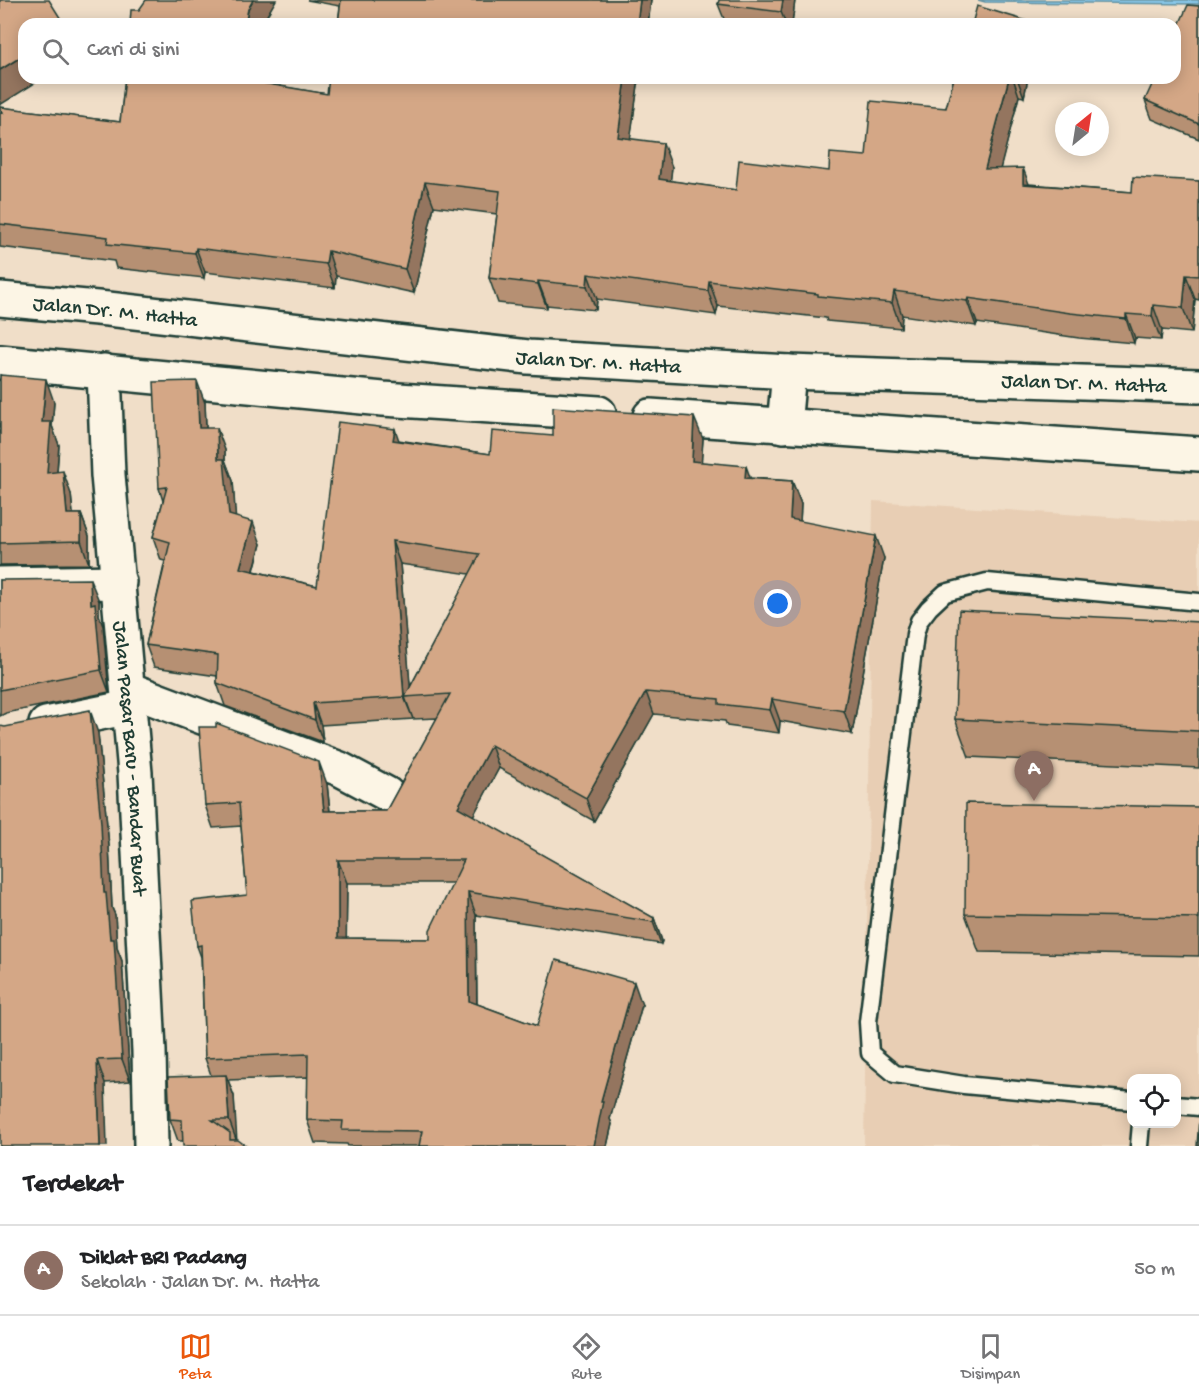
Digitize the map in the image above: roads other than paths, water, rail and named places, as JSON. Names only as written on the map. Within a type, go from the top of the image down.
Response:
[{"type":"main road","name":"Jalan Dr. M. Hatta","points":[[0,299],[108,309],[528,357],[789,372],[1199,386]]},
{"type":"main road","points":[[0,362],[383,399],[1199,454]]},
{"type":"main road","name":"Jalan Pasar Baru - Bandar Buat","points":[[104,371],[108,475],[129,698],[143,916],[151,1146]]},
{"type":"main road","points":[[784,426],[789,372]]},
{"type":"main road","points":[[0,584],[119,582]]},
{"type":"main road","points":[[21,729],[129,698],[340,769],[387,794]]},
{"type":"lane","points":[[1127,1101],[964,1085],[895,1074],[870,1053],[868,1022],[915,634],[924,614],[945,593],[987,582],[1199,602]]},
{"type":"lane","points":[[1181,1105],[1199,1107]]},
{"type":"lane","points":[[1139,1146],[1141,1128]]},
{"type":"water","points":[[978,0],[1199,0],[1199,4],[985,2]]},
{"type":"place","name":"Diklat BRI Padang","points":[[1034,801]]}]
